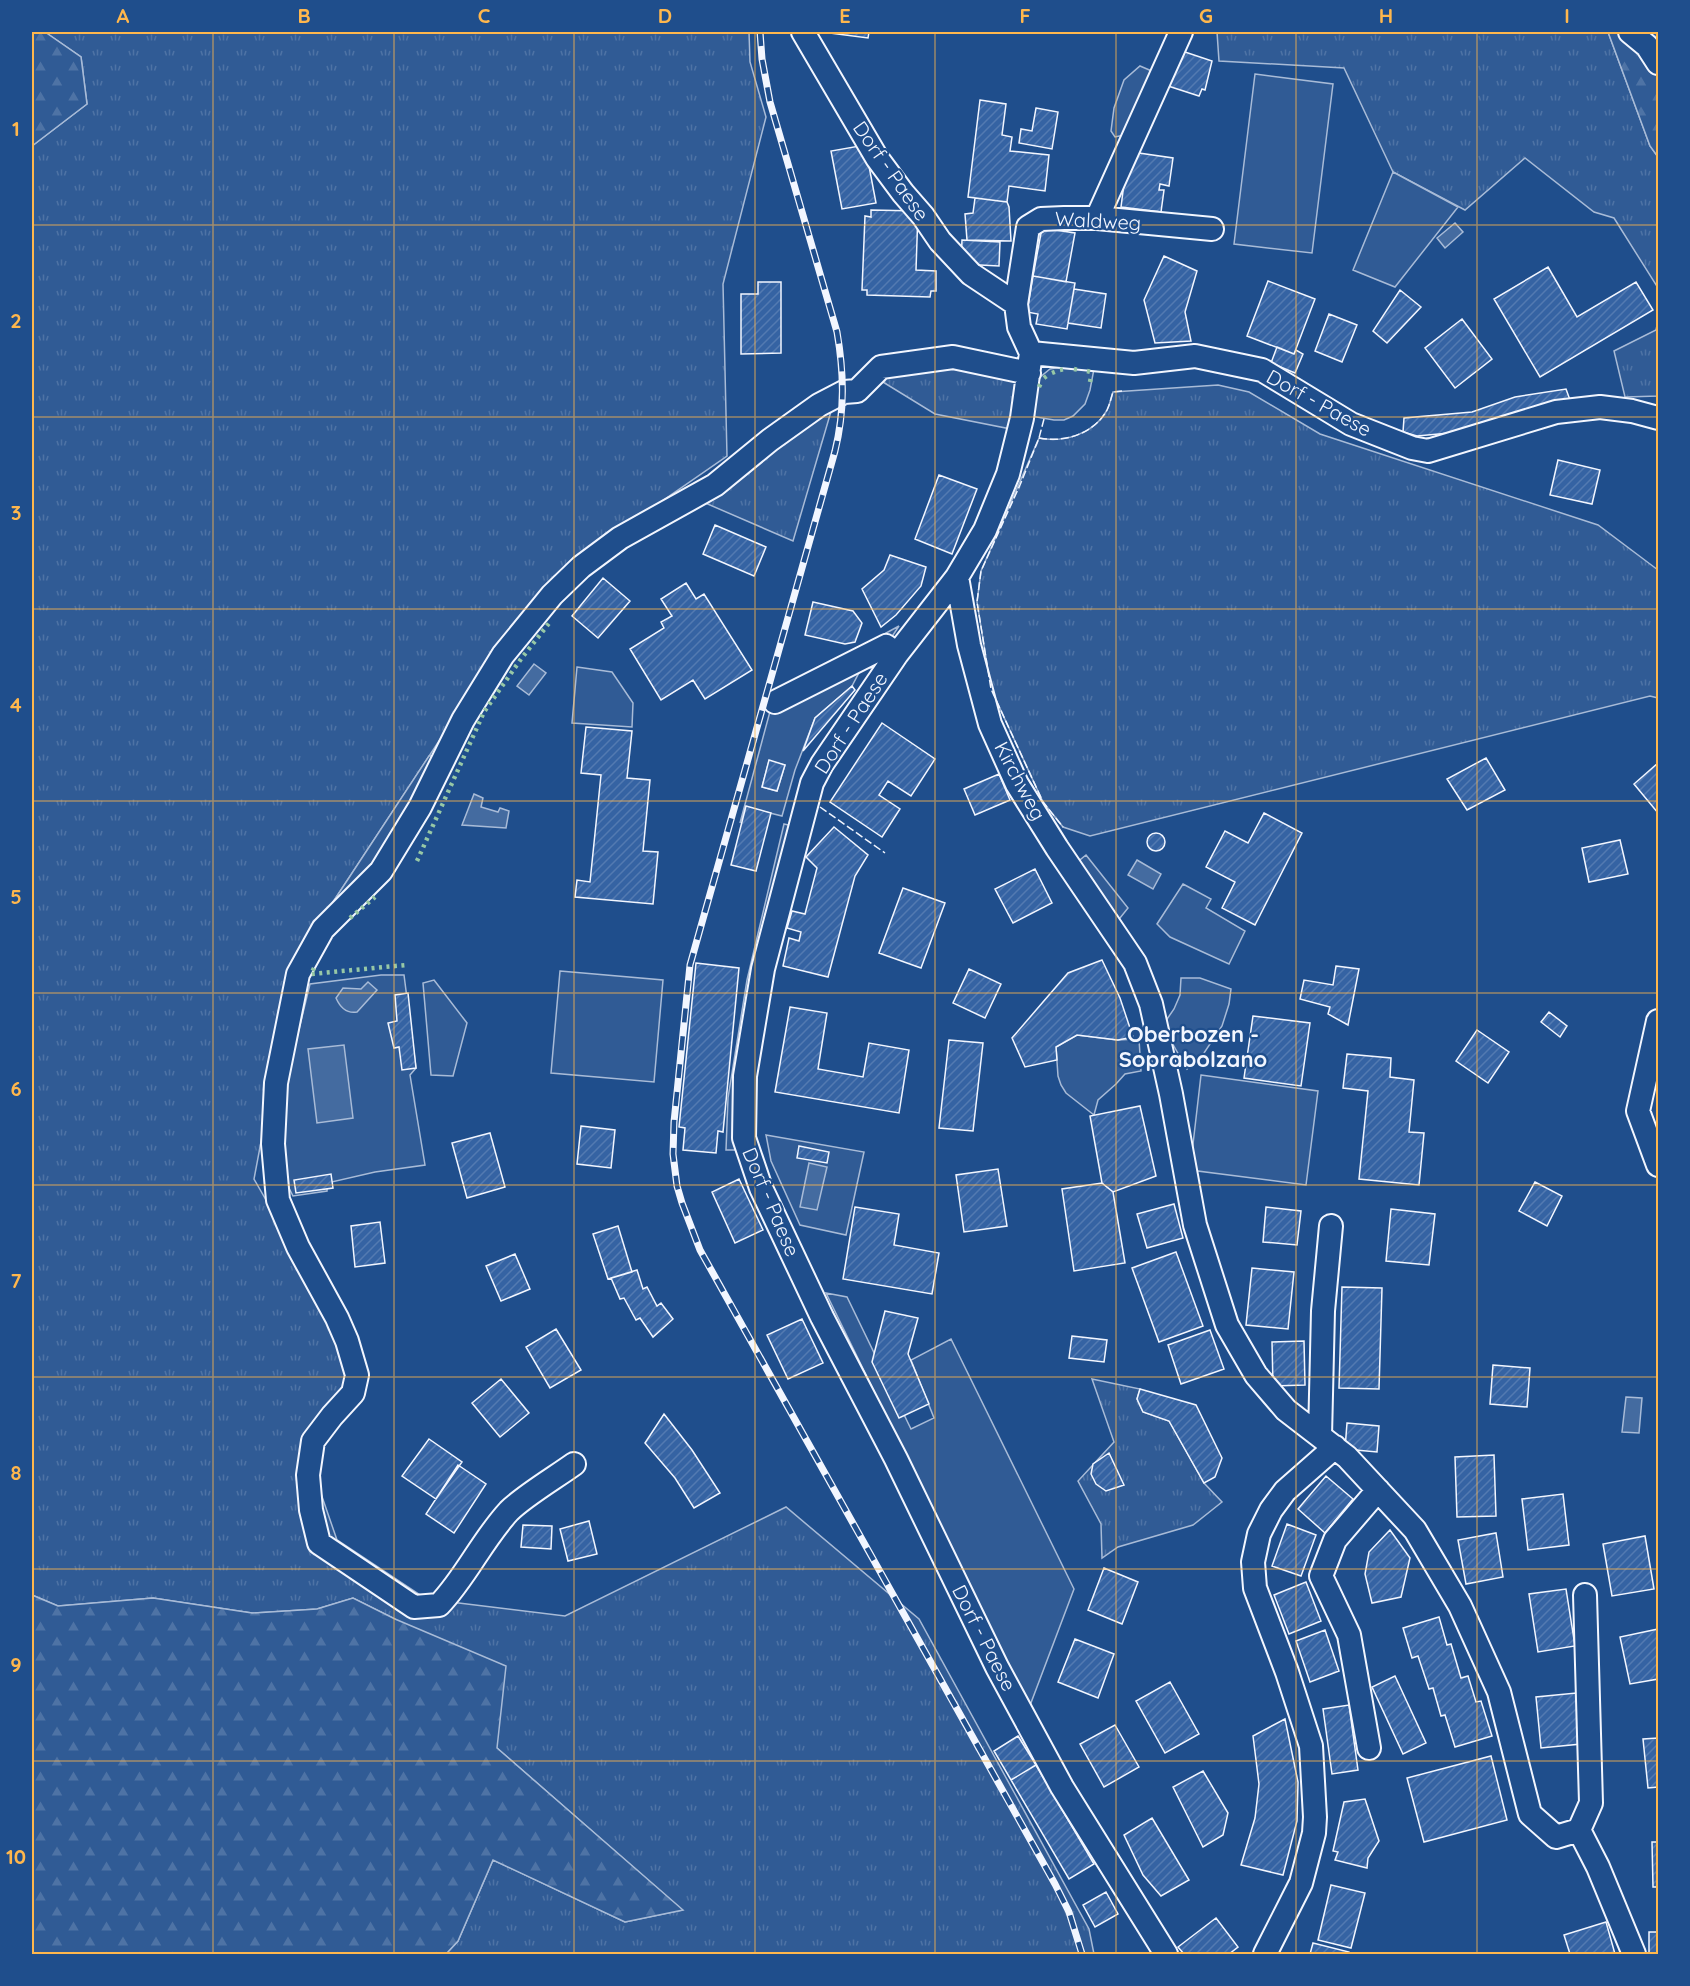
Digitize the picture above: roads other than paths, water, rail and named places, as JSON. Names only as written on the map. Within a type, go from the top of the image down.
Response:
[{"type":"street","name":"Dorf - Paese","points":[[803,32],[877,158],[940,241],[971,274],[1016,304]]},
{"type":"street","points":[[1097,218],[1181,32]]},
{"type":"street","points":[[1630,32],[1647,46],[1659,63]]},
{"type":"street","name":"Waldweg","points":[[1016,304],[1028,227],[1041,219],[1097,218],[1212,229]]},
{"type":"street","points":[[574,1464],[511,1509],[476,1554],[451,1593],[439,1605],[414,1607],[319,1543],[311,1510],[309,1487],[313,1442],[353,1393],[357,1375],[337,1317],[298,1247],[278,1200],[273,1144],[276,1083],[298,974],[323,929],[381,870],[420,807],[463,720],[503,656],[552,595],[581,567],[620,538],[715,485],[770,440],[819,405],[843,392],[857,391],[881,367],[953,357],[1030,363],[1019,327],[1016,304]]},
{"type":"street","name":"Dorf - Paese","points":[[1166,1954],[1062,1787],[997,1667],[896,1459],[813,1297],[761,1188],[744,1138],[745,1076],[763,969],[812,783],[822,764],[897,654],[957,577],[985,530],[1008,474],[1022,418],[1030,363],[1134,363],[1195,356],[1263,370],[1351,424],[1412,448],[1428,451],[1556,412],[1600,407],[1632,411],[1659,418]]},
{"type":"street","name":"Kirchweg","points":[[957,577],[969,645],[990,724],[1017,784],[1057,848],[1136,963],[1151,1004],[1171,1094],[1195,1225],[1227,1325],[1256,1375],[1286,1410],[1347,1457],[1414,1530],[1460,1606],[1499,1692],[1530,1814],[1556,1837],[1579,1830]]},
{"type":"street","points":[[775,702],[886,646],[897,654]]},
{"type":"street","points":[[1659,1021],[1638,1111],[1659,1165]]},
{"type":"street","points":[[1265,1954],[1301,1883],[1314,1833],[1315,1817],[1311,1746],[1287,1672],[1255,1588],[1253,1562],[1259,1534],[1271,1510],[1327,1441],[1323,1311],[1331,1226]]},
{"type":"street","points":[[1369,1748],[1349,1635],[1321,1576],[1335,1540],[1378,1490]]},
{"type":"street","points":[[1585,1595],[1591,1803],[1579,1830],[1598,1867],[1634,1954]]},
{"type":"railway","points":[[760,32],[762,59],[770,102],[837,332],[841,362],[842,406],[835,451],[690,965],[674,1122],[673,1154],[677,1186],[700,1250],[1055,1884],[1069,1912],[1082,1954]]},
{"type":"district","name":"Oberbozen - Soprabolzano","points":[[1193,1046]]}]
